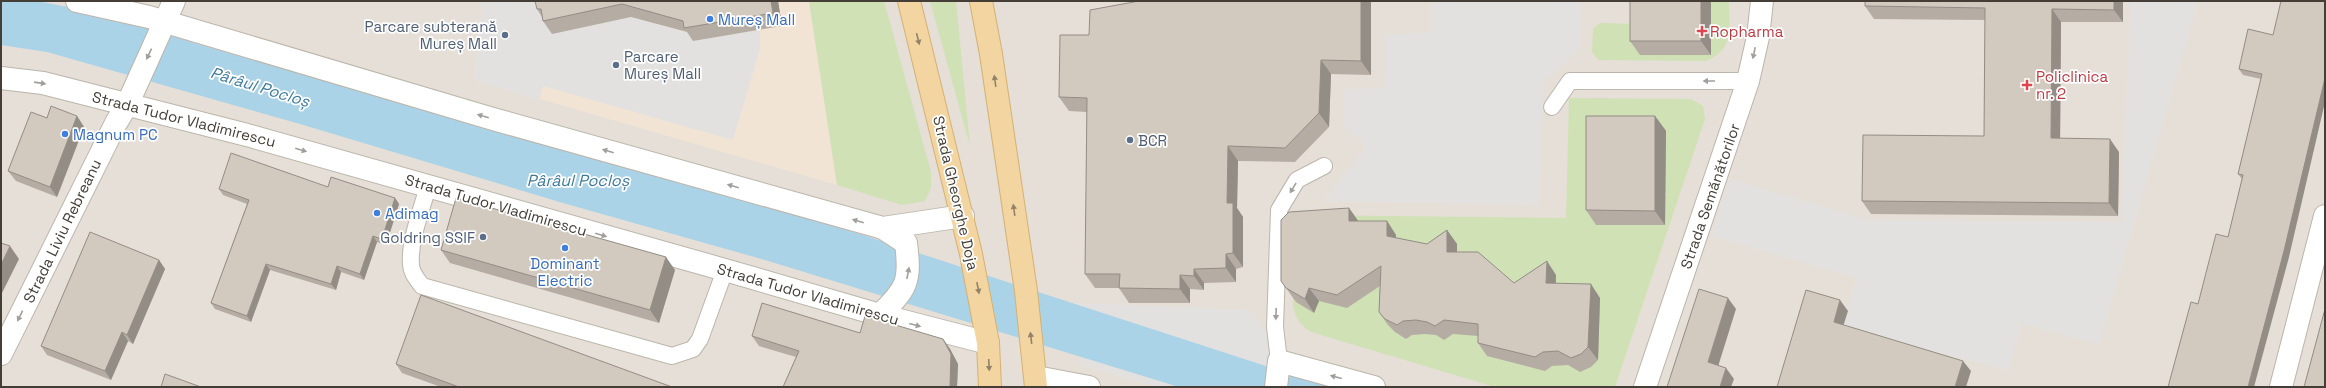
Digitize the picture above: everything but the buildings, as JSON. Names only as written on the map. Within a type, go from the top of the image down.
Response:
[{"type":"main road","name":"Strada Gheorghe Doja","points":[[909,1],[963,216],[988,343],[990,387]]},
{"type":"main road","points":[[981,1],[991,54],[1036,382]]},
{"type":"main road","points":[[991,54],[994,1]]},
{"type":"street","points":[[77,1],[883,228],[906,243],[910,270],[901,294],[880,315]]},
{"type":"street","name":"Strada Liviu Rebreanu","points":[[1,354],[116,123],[128,103],[174,1]]},
{"type":"street","name":"Strada Semănătorilor","points":[[1644,387],[1748,81],[1758,36],[1762,1]]},
{"type":"street","name":"Strada Tudor Vladimirescu","points":[[1,78],[43,83],[128,103],[428,186],[880,315],[988,343]]},
{"type":"street","points":[[883,228],[963,216]]},
{"type":"street","points":[[2281,387],[2325,216]]},
{"type":"street","points":[[1276,387],[1279,361],[1374,387]]},
{"type":"street","points":[[1036,382],[1089,387]]},
{"type":"lane","points":[[1552,107],[1570,81],[1748,81]]},
{"type":"lane","points":[[1279,361],[1276,327],[1279,210],[1297,180],[1324,166]]},
{"type":"lane","points":[[428,186],[411,252],[411,266],[414,277],[422,286],[672,356],[693,349],[700,339],[725,270]]},
{"type":"shaded area","points":[[1,1],[2325,1],[2325,387],[1,387]]},
{"type":"shaded area","points":[[482,1],[809,1],[837,185],[474,80]]},
{"type":"shaded area","name":"Parcare Mureș Mall","points":[[482,1],[542,1],[631,17],[692,34],[693,40],[760,30],[760,49],[733,140],[543,86],[539,100],[474,80]]},
{"type":"shaded area","points":[[1431,1],[1581,2],[1580,48],[1544,80],[1539,205],[1323,201],[1367,147],[1344,127],[1344,89],[1385,88],[1386,35],[1431,32]]},
{"type":"shaded area","points":[[2130,1],[2198,1],[2099,344],[2022,324],[2008,370],[1841,328],[1857,278],[1712,236],[1729,179],[1869,220],[2122,222]]},
{"type":"shaded area","points":[[1074,303],[1248,310],[1275,342],[1271,387],[1157,387],[1081,365]]},
{"type":"green space","points":[[809,1],[884,1],[931,172],[931,188],[925,201],[902,205],[837,185]]},
{"type":"green space","points":[[930,1],[956,1],[970,146]]},
{"type":"green space","points":[[1711,1],[1729,1],[1729,29],[1726,44],[1722,50],[1706,61],[1599,60],[1592,52],[1593,29],[1600,23],[1640,24]]},
{"type":"green space","points":[[1569,98],[1691,99],[1703,106],[1705,119],[1615,387],[1495,387],[1311,332],[1301,324],[1297,318],[1293,306],[1295,215],[1566,218]]},
{"type":"water","name":"Pârâul Pocloș","points":[[1,1],[37,1],[116,18],[191,42],[860,234],[1330,387],[1179,387],[765,260],[563,203],[300,124],[47,52],[1,45]]},
{"type":"place","name":"Mureș Mall","points":[[710,19]]},
{"type":"place","name":"Ropharma","points":[[1702,31]]},
{"type":"place","name":"Parcare subterană Mureș Mall","points":[[505,35]]},
{"type":"place","name":"Parcare Mureș Mall","points":[[616,65]]},
{"type":"place","name":"Policlinica nr. 2","points":[[2027,85]]},
{"type":"place","name":"Magnum PC","points":[[65,134]]},
{"type":"place","name":"BCR","points":[[1130,140]]},
{"type":"place","name":"Adimag","points":[[377,213]]},
{"type":"place","name":"Goldring SSIF","points":[[483,237]]},
{"type":"place","name":"Dominant Electric","points":[[565,248]]}]
